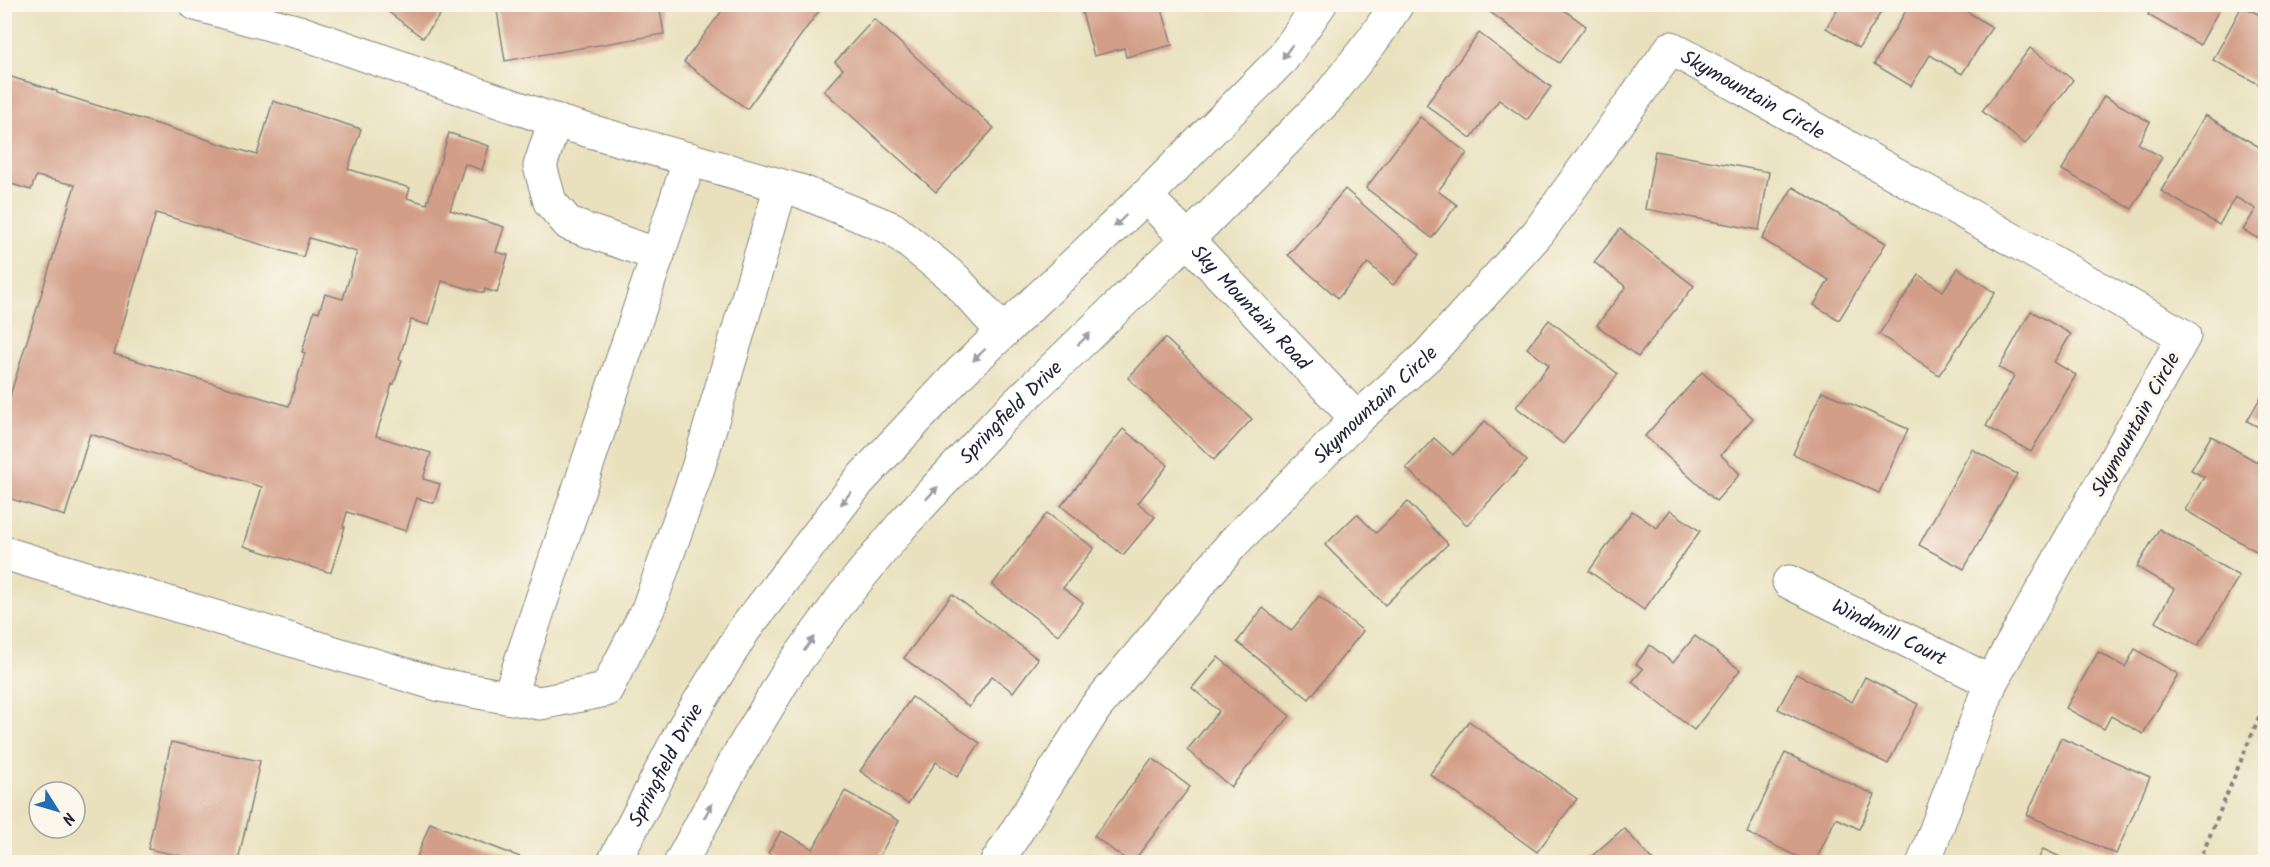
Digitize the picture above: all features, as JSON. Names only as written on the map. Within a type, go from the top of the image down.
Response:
[{"type":"street","points":[[196,4],[302,33],[555,120],[800,191],[893,229],[954,279],[1003,332]]},
{"type":"street","name":"Springfield Drive","points":[[614,862],[684,727],[744,630],[859,481],[961,372],[1146,196],[1282,59],[1320,4]]},
{"type":"street","name":"Springfield Drive","points":[[681,862],[737,758],[789,671],[844,596],[903,524],[1002,418],[1188,239],[1325,101],[1375,38],[1397,4]]},
{"type":"street","name":"Skymountain Circle","points":[[997,862],[1095,708],[1234,542],[1357,419],[1427,356],[1538,233],[1671,48],[2184,336],[1991,682],[1924,862]]},
{"type":"street","points":[[555,120],[540,165],[550,202],[569,224],[658,255]]},
{"type":"street","points":[[509,697],[690,159]]},
{"type":"street","points":[[4,553],[440,685],[540,703],[606,690],[648,609],[698,468],[781,186]]},
{"type":"street","name":"Sky Mountain Road","points":[[1146,196],[1357,419]]},
{"type":"street","name":"Windmill Court","points":[[1789,582],[1991,682]]},
{"type":"path","points":[[2199,862],[2265,700]]},
{"type":"building","points":[[378,4],[448,4],[423,38]]},
{"type":"building","points":[[496,4],[659,4],[664,34],[505,61]]},
{"type":"building","points":[[727,4],[824,4],[747,109],[684,62]]},
{"type":"building","points":[[1496,4],[1568,4],[1564,10],[1586,26],[1559,63],[1490,12]]},
{"type":"building","points":[[1840,4],[1886,4],[1859,48],[1826,28]]},
{"type":"building","points":[[1910,4],[1955,4],[1992,27],[1962,74],[1930,55],[1911,86],[1874,64]]},
{"type":"building","points":[[2154,4],[2222,4],[2200,45],[2148,15]]},
{"type":"building","points":[[1080,5],[1161,5],[1172,45],[1126,57],[1124,48],[1094,56]]},
{"type":"building","points":[[2242,6],[2266,18],[2266,88],[2213,60]]},
{"type":"building","points":[[874,19],[994,128],[936,192],[824,91],[843,69],[835,62]]},
{"type":"building","points":[[1479,33],[1551,87],[1527,120],[1499,100],[1471,138],[1426,105]]},
{"type":"building","points":[[2030,48],[2073,80],[2025,144],[1982,111]]},
{"type":"building","points":[[8,76],[57,91],[57,93],[257,155],[273,101],[361,129],[348,169],[410,188],[407,198],[427,204],[449,133],[489,146],[482,170],[465,164],[450,210],[504,227],[496,252],[508,255],[497,293],[485,289],[484,293],[442,281],[429,325],[411,320],[399,359],[402,360],[376,436],[431,453],[423,479],[440,484],[434,503],[417,498],[406,531],[347,512],[343,527],[345,527],[331,572],[328,572],[244,546],[262,487],[90,434],[65,516],[5,497],[5,412],[75,185],[36,176],[31,190],[11,184],[9,191],[4,190],[4,77]],"holes":[[[156,213],[303,257],[309,238],[357,252],[343,299],[325,294],[319,312],[314,311],[302,352],[305,353],[289,406],[114,354]]]},
{"type":"building","points":[[2104,96],[2150,122],[2138,144],[2162,157],[2132,209],[2062,170]]},
{"type":"building","points":[[2205,115],[2266,151],[2266,243],[2243,230],[2256,209],[2235,197],[2219,225],[2161,191]]},
{"type":"building","points":[[1420,117],[1467,153],[1438,191],[1457,205],[1432,238],[1366,188]]},
{"type":"building","points":[[1655,151],[1769,172],[1759,230],[1645,209]]},
{"type":"building","points":[[1793,187],[1886,243],[1839,320],[1814,305],[1829,280],[1762,239]]},
{"type":"building","points":[[1345,189],[1420,254],[1393,285],[1368,263],[1338,298],[1288,255]]},
{"type":"building","points":[[1620,229],[1694,286],[1638,357],[1597,325],[1626,287],[1594,262]]},
{"type":"building","points":[[1958,268],[1995,293],[1939,375],[1879,334],[1919,275],[1943,291]]},
{"type":"building","points":[[2031,311],[2071,334],[2054,362],[2076,375],[2031,452],[1986,426],[2014,376],[1999,368]]},
{"type":"building","points":[[1549,320],[1618,374],[1563,444],[1516,407],[1549,365],[1527,348]]},
{"type":"building","points":[[1165,338],[1252,419],[1214,460],[1128,378]]},
{"type":"building","points":[[1702,372],[1753,418],[1721,455],[1740,474],[1716,501],[1645,436]]},
{"type":"building","points":[[2266,388],[2266,431],[2247,421]]},
{"type":"building","points":[[1822,391],[1908,429],[1879,493],[1793,454]]},
{"type":"building","points":[[1485,421],[1527,461],[1467,525],[1406,468],[1434,438],[1453,455]]},
{"type":"building","points":[[1123,429],[1168,465],[1138,503],[1155,517],[1123,555],[1061,506]]},
{"type":"building","points":[[2211,436],[2266,467],[2266,557],[2185,510],[2204,477],[2191,470]]},
{"type":"building","points":[[1972,449],[2017,474],[1964,569],[1919,545]]},
{"type":"building","points":[[1408,502],[1448,544],[1385,605],[1325,545],[1357,514],[1376,533]]},
{"type":"building","points":[[1670,510],[1700,531],[1644,610],[1589,571],[1632,511],[1657,528]]},
{"type":"building","points":[[1047,513],[1094,548],[1063,588],[1083,603],[1058,635],[992,585]]},
{"type":"building","points":[[2159,529],[2239,576],[2198,646],[2155,622],[2174,589],[2137,567]]},
{"type":"building","points":[[952,594],[1038,659],[1013,692],[992,676],[969,707],[904,658]]},
{"type":"building","points":[[1319,596],[1363,631],[1309,699],[1237,642],[1263,608],[1291,631]]},
{"type":"building","points":[[1695,636],[1740,670],[1694,730],[1632,682],[1643,669],[1636,664],[1650,645],[1673,663]]},
{"type":"building","points":[[2135,649],[2178,674],[2143,734],[2111,716],[2104,729],[2066,708],[2098,652],[2125,667]]},
{"type":"building","points":[[1218,657],[1290,716],[1231,787],[1187,750],[1219,711],[1192,688]]},
{"type":"building","points":[[1796,674],[1852,702],[1865,677],[1918,704],[1888,764],[1778,709]]},
{"type":"building","points":[[912,697],[980,743],[957,777],[936,762],[908,804],[860,771]]},
{"type":"building","points":[[1469,721],[1577,799],[1537,852],[1430,774]]},
{"type":"building","points":[[2061,738],[2150,777],[2116,854],[2027,815]]},
{"type":"building","points":[[171,742],[260,761],[238,862],[210,862],[148,849]]},
{"type":"building","points":[[1785,753],[1875,795],[1859,829],[1836,818],[1815,862],[1810,862],[1747,833]]},
{"type":"building","points":[[1152,758],[1190,787],[1133,862],[1129,862],[1094,836]]},
{"type":"building","points":[[845,791],[899,821],[876,862],[785,862],[768,853],[781,831],[813,849]]},
{"type":"building","points":[[430,823],[520,857],[518,862],[415,862]]},
{"type":"building","points":[[1624,828],[1654,862],[1585,862]]},
{"type":"building","points":[[2043,849],[2071,862],[2037,862]]}]
